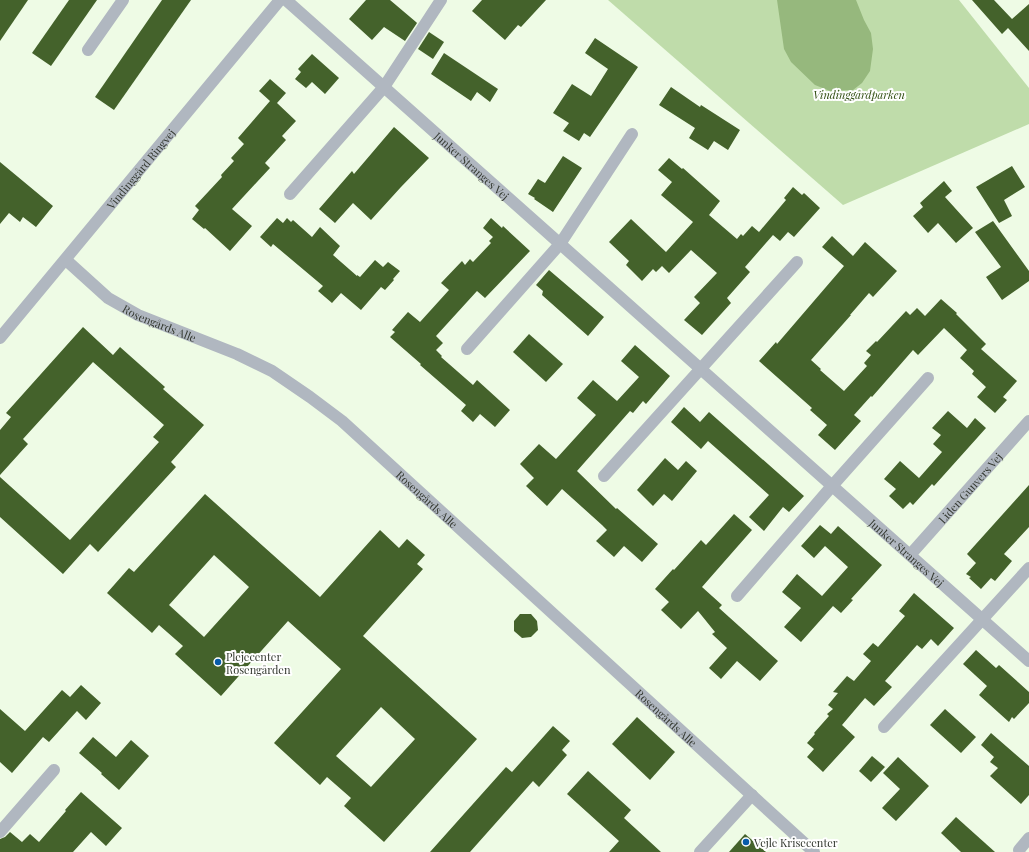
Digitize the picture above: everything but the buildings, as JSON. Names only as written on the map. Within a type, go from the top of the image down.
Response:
[{"type":"street","points":[[88,50],[123,0]]},
{"type":"street","name":"Vindinggård Ringvej","points":[[0,338],[280,0]]},
{"type":"street","name":"Junker Stranges Vej","points":[[286,0],[1029,661]]},
{"type":"street","points":[[290,194],[384,88],[441,0]]},
{"type":"street","points":[[466,349],[560,244],[632,134]]},
{"type":"street","name":"Rosengårds Alle","points":[[66,260],[108,298],[138,314],[236,354],[272,371],[310,397],[342,422],[814,852]]},
{"type":"street","points":[[604,476],[797,262]]},
{"type":"street","points":[[737,596],[928,378]]},
{"type":"street","name":"Liden Gunvers Vej","points":[[910,555],[1029,421]]},
{"type":"street","points":[[884,727],[1029,568]]},
{"type":"street","points":[[0,832],[54,770]]},
{"type":"street","points":[[700,852],[752,795]]},
{"type":"street","points":[[1019,850],[1029,838]]},
{"type":"green space","name":"Vindinggårdparken","points":[[608,0],[959,0],[1029,88],[1029,124],[843,205]]},
{"type":"shaded area","points":[[777,0],[856,0],[871,33],[873,49],[870,71],[862,83],[853,90],[830,91],[815,85],[791,62],[784,49]]},
{"type":"place","name":"Plejecenter Rosengården","points":[[218,662]]},
{"type":"place","name":"Vejle Krisecenter","points":[[746,842]]}]
